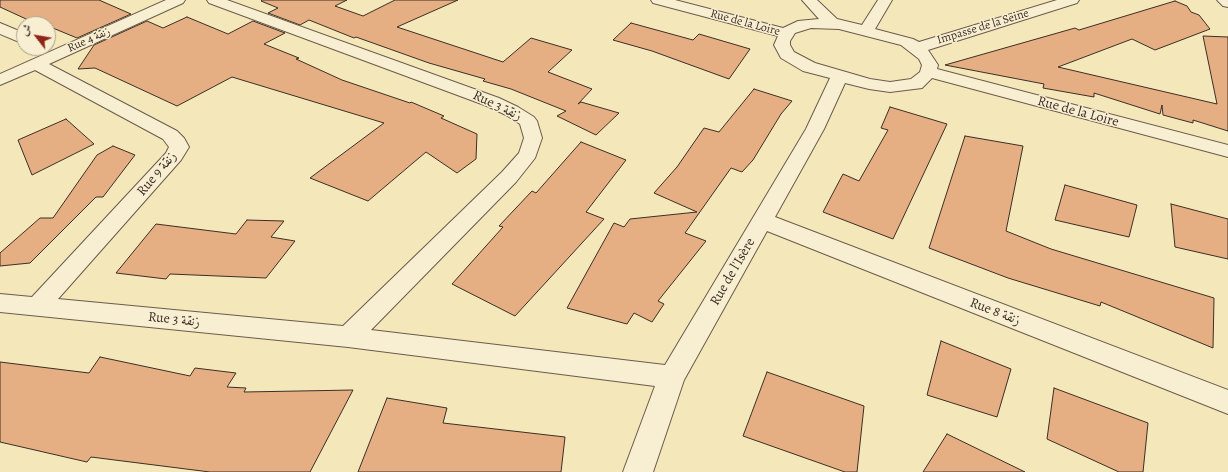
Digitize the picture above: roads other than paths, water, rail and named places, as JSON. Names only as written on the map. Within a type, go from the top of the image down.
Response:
[{"type":"street","name":"Rue 4 زنقة","points":[[56,50],[178,0]]},
{"type":"street","name":"Rue 3 زنقة","points":[[214,0],[493,102],[528,121],[533,138],[528,154],[509,177],[348,337]]},
{"type":"street","name":"Rue de la Loire","points":[[658,0],[785,34]]},
{"type":"street","points":[[809,0],[832,23]]},
{"type":"street","points":[[866,31],[885,0]]},
{"type":"street","name":"Impasse de la Seine","points":[[917,48],[1072,0]]},
{"type":"street","points":[[832,23],[900,40],[917,48],[928,58],[930,65],[928,72],[924,78],[916,84],[898,87],[882,87],[809,67],[790,57],[782,45],[785,34],[798,26],[804,24],[832,23]]},
{"type":"street","points":[[0,28],[16,35]]},
{"type":"street","name":"Rue 4 زنقة","points":[[0,80],[43,56]]},
{"type":"street","name":"Rue 9 زنقة","points":[[38,306],[174,156],[179,147],[177,142],[170,135],[47,56]]},
{"type":"street","name":"Rue de la Loire","points":[[928,72],[1228,151]]},
{"type":"street","name":"Rue de l'Isère","points":[[638,472],[672,377],[815,129],[840,76]]},
{"type":"street","name":"Rue 8 زنقة","points":[[763,221],[1228,402]]},
{"type":"street","name":"Rue 3 زنقة","points":[[0,303],[348,337],[672,377]]}]
